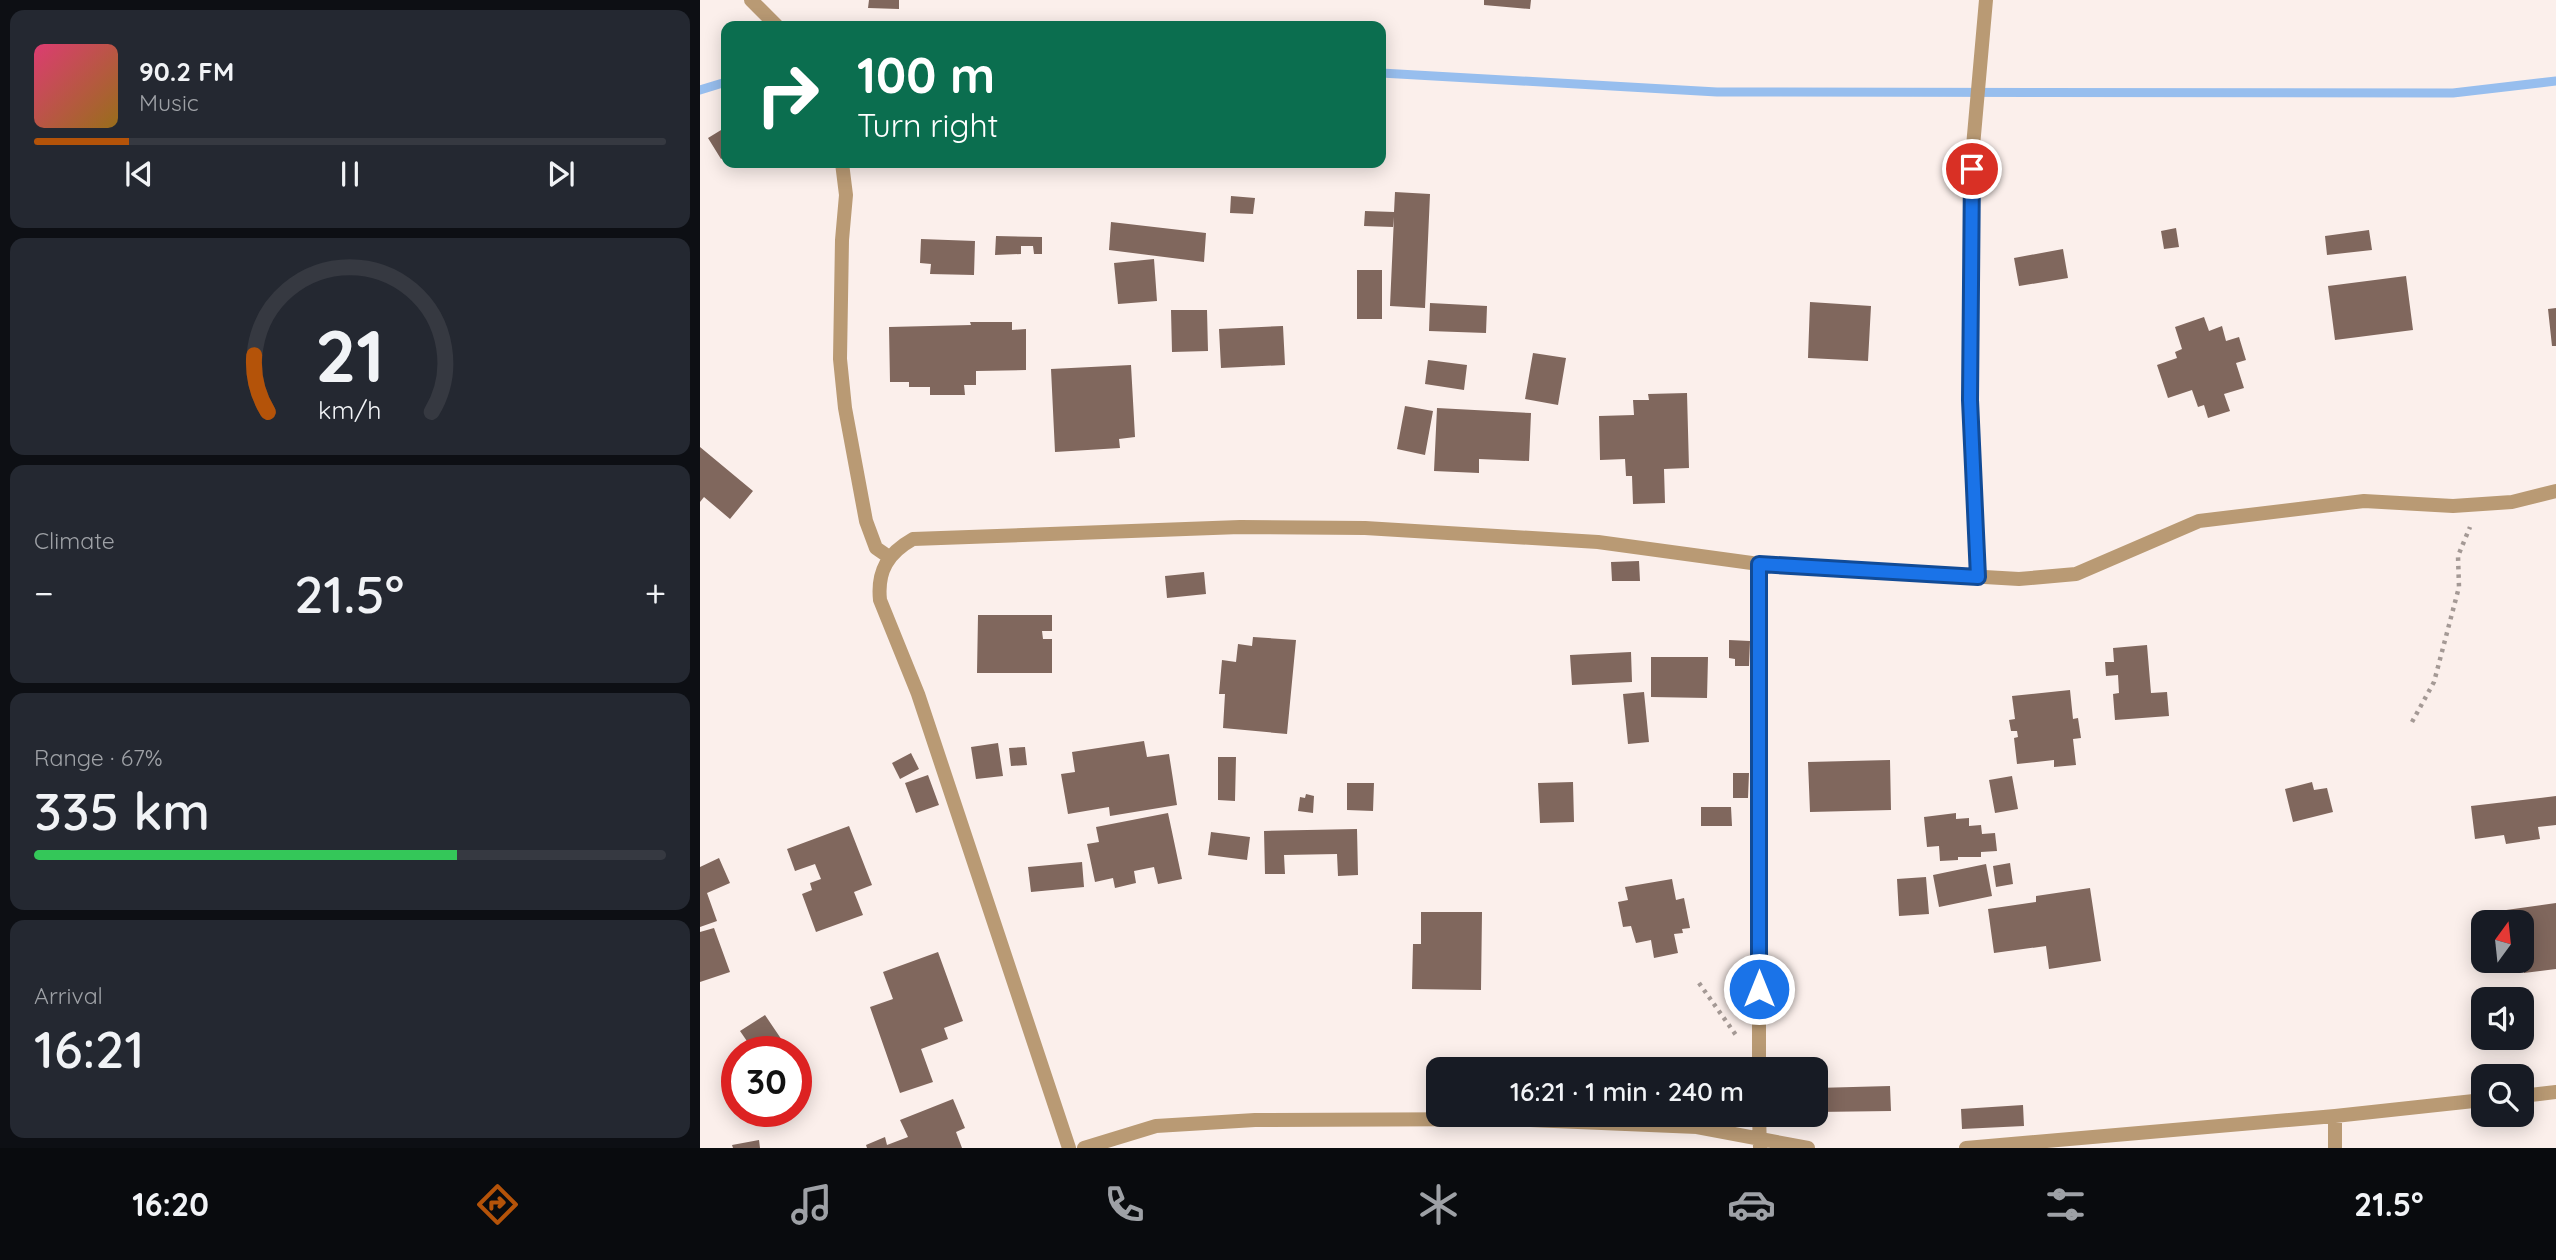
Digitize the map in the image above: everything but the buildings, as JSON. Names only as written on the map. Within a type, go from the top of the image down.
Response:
[{"type":"street","points":[[751,0],[772,21]]},
{"type":"street","points":[[1978,577],[1970,400],[1972,169],[1986,0]]},
{"type":"street","points":[[843,168],[846,195],[842,240],[840,359],[845,408],[866,521],[876,548],[889,557]]},
{"type":"street","points":[[1069,1148],[918,694],[880,600],[878,585],[881,570],[900,546],[913,539],[1254,527],[1365,528],[1598,542],[1759,564],[2019,579],[2076,574],[2199,521],[2364,501],[2453,506],[2512,502],[2556,491]]},
{"type":"street","points":[[1759,564],[1759,1057]]},
{"type":"street","points":[[2534,1095],[2556,1092]]},
{"type":"street","points":[[1966,1148],[2335,1116],[2471,1101]]},
{"type":"street","points":[[2335,1116],[2335,1148]]},
{"type":"street","points":[[1084,1148],[1156,1126],[1255,1120],[1507,1119],[1697,1127],[1760,1143],[1808,1148]]},
{"type":"path","points":[[2412,722],[2434,682],[2459,587],[2458,556],[2481,504]]},
{"type":"path","points":[[1699,983],[1743,1046]]},
{"type":"waterway","points":[[1386,73],[1717,92],[2453,93],[2556,81]]},
{"type":"waterway","points":[[700,90],[721,84]]},
{"type":"route","points":[[1759,989],[1759,564],[1978,577],[1970,400],[1972,169]]}]
